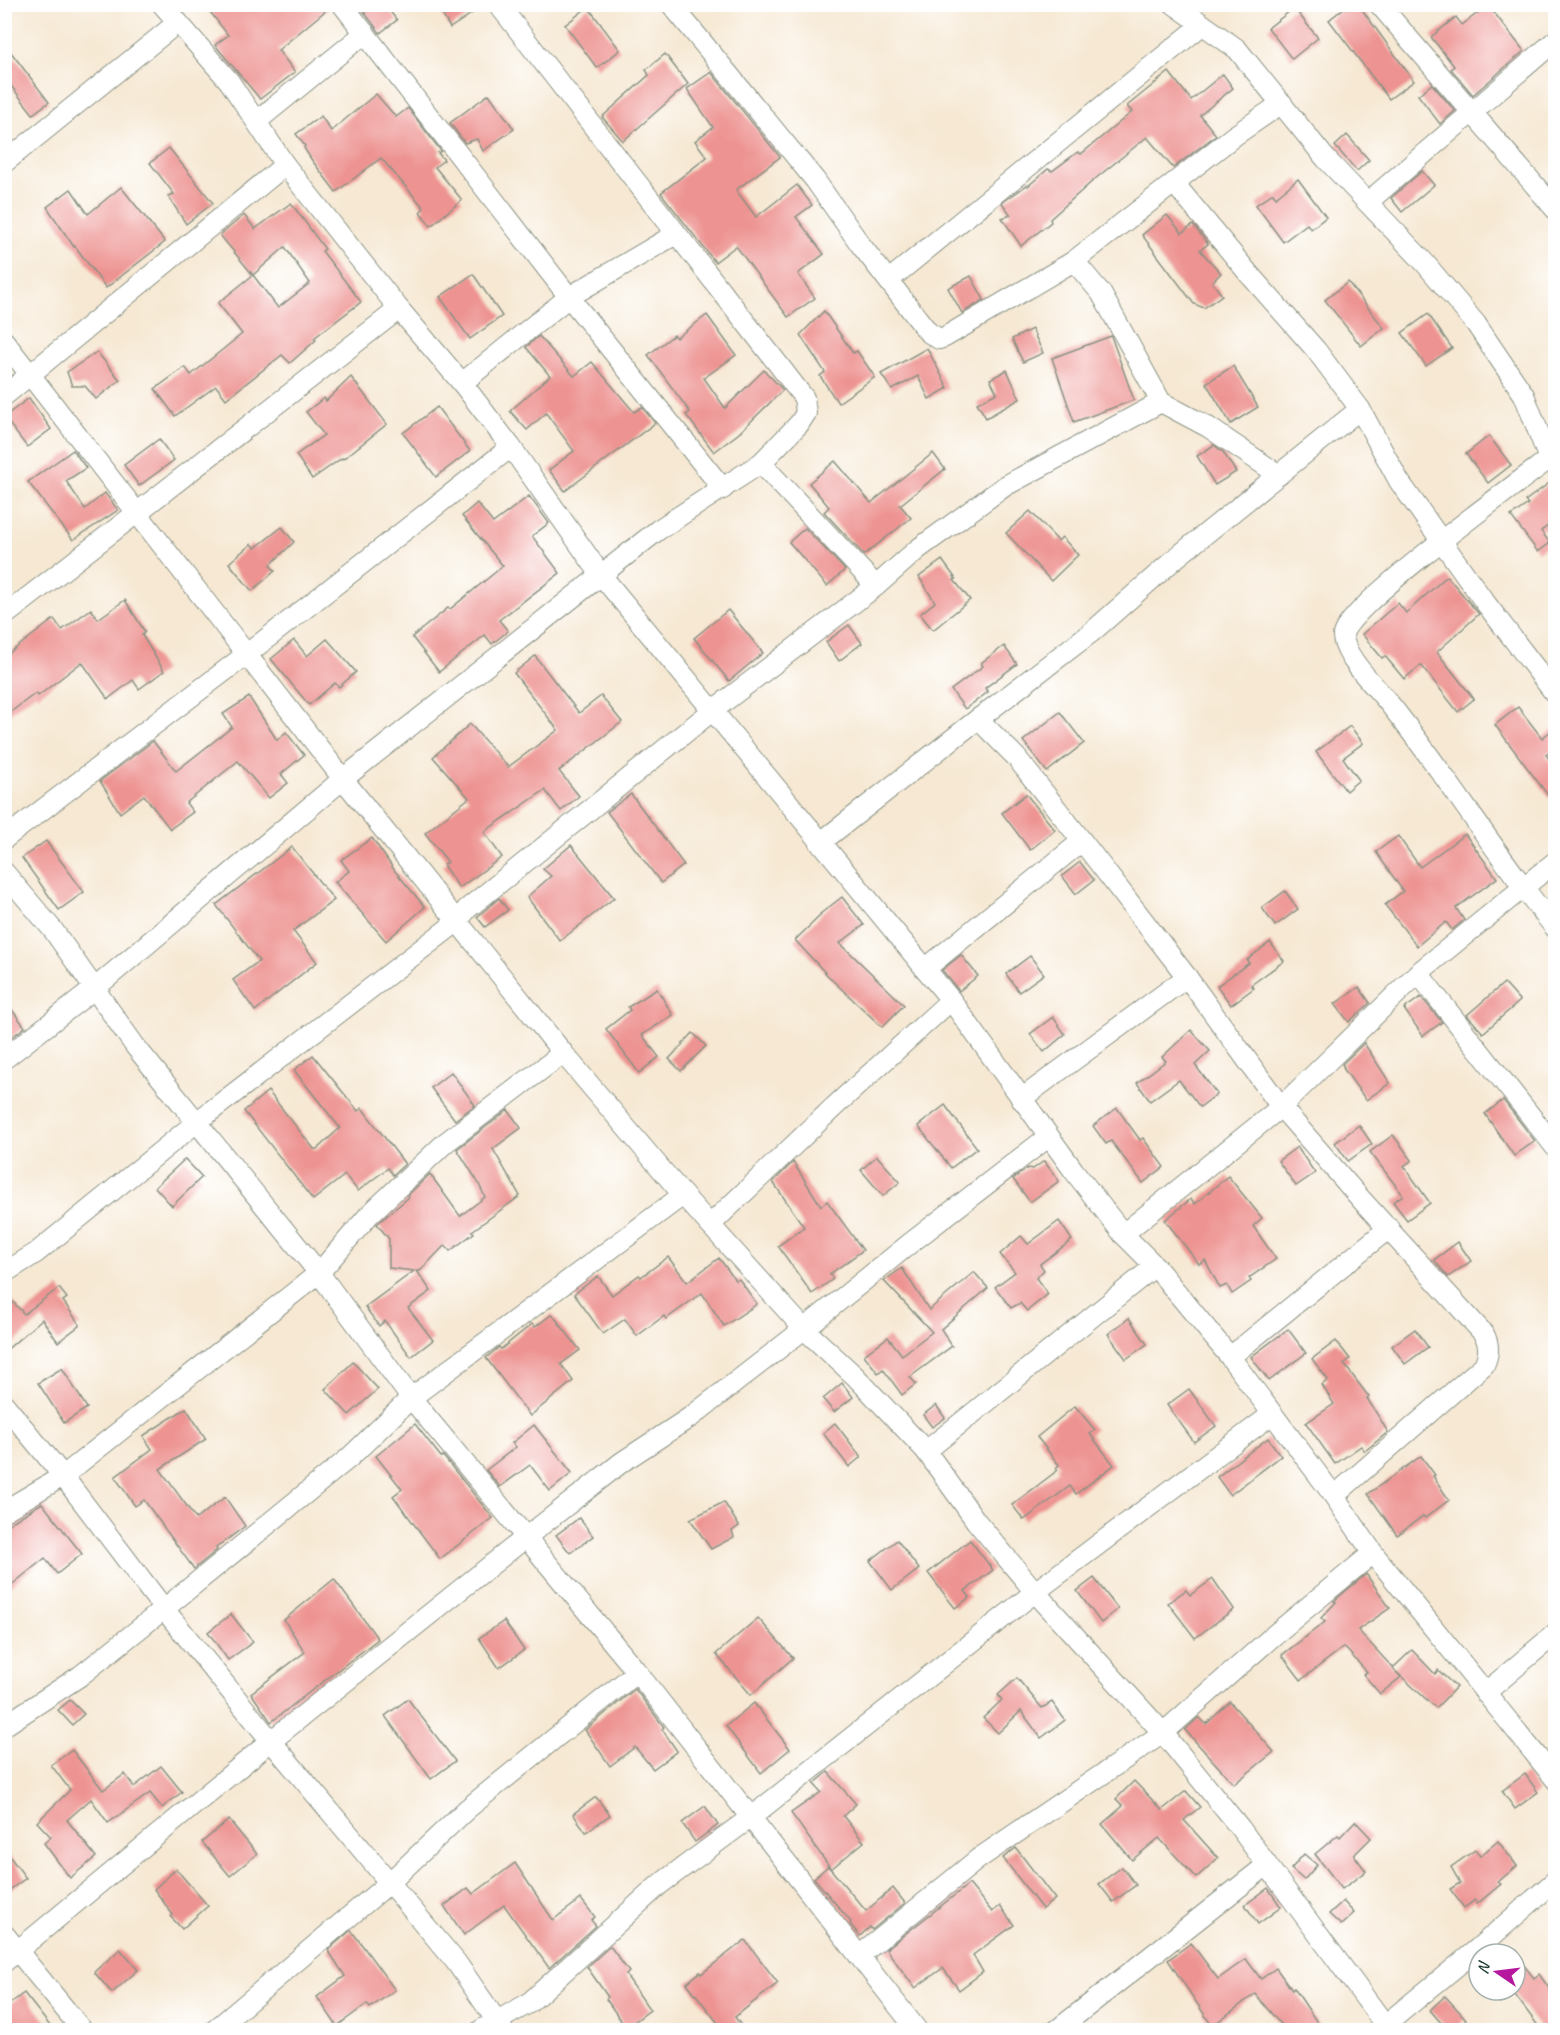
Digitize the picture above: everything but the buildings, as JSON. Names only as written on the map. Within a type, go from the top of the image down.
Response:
[{"type":"street","points":[[162,4],[229,81],[285,165],[399,309],[462,383],[511,447],[601,575],[951,1000],[1048,1137],[1123,1234],[1155,1266],[1230,1357],[1334,1496],[1373,1553],[1556,1780]]},
{"type":"street","points":[[342,4],[569,297],[723,489]]},
{"type":"street","points":[[4,1059],[94,989],[343,779],[657,530],[760,463],[799,424],[806,413],[804,398],[498,4]]},
{"type":"street","points":[[671,4],[815,180],[860,244],[928,332],[939,339],[1074,261],[1234,136],[1282,103]]},
{"type":"street","points":[[1174,4],[1237,49],[1326,159],[1368,202],[1476,324],[1524,395],[1552,462],[1442,540],[1362,608],[1346,626],[1343,634],[1348,652],[1395,711],[1523,890],[1556,929]]},
{"type":"street","points":[[1380,4],[1556,210]]},
{"type":"street","points":[[4,163],[177,23]]},
{"type":"street","points":[[889,280],[1202,25]]},
{"type":"street","points":[[257,121],[365,33]]},
{"type":"street","points":[[1368,202],[1556,40]]},
{"type":"street","points":[[4,396],[285,165]]},
{"type":"street","points":[[1174,183],[1249,274],[1316,350],[1360,409],[1399,481],[1484,601],[1556,695]]},
{"type":"street","points":[[462,383],[569,297],[676,234]]},
{"type":"street","points":[[1074,261],[1101,293],[1161,402],[1208,427],[1279,475]]},
{"type":"street","points":[[4,616],[399,309]]},
{"type":"street","points":[[4,341],[343,779],[563,1053],[683,1195],[804,1329],[855,1376],[926,1451],[976,1521],[1035,1592],[1163,1733],[1240,1828],[1382,2028],[1556,1881]]},
{"type":"street","points":[[4,1273],[36,1253],[198,1121],[458,921],[467,909],[712,711],[876,586],[918,549],[1005,486],[1161,402]]},
{"type":"street","points":[[820,843],[978,718],[1093,631],[1178,557],[1360,409]]},
{"type":"street","points":[[4,839],[247,654],[511,447]]},
{"type":"street","points":[[760,463],[876,586]]},
{"type":"street","points":[[978,718],[1016,757],[1082,841],[1187,977],[1281,1107],[1359,1197],[1484,1334],[1488,1343],[1488,1355],[1484,1365],[1334,1496]]},
{"type":"street","points":[[925,969],[1082,841]]},
{"type":"street","points":[[1123,1234],[1281,1107],[1418,973],[1556,861]]},
{"type":"street","points":[[4,872],[53,930],[135,1046],[319,1273],[411,1398],[637,1672],[917,2031]]},
{"type":"street","points":[[1418,973],[1556,1148]]},
{"type":"street","points":[[1021,1099],[1187,977]]},
{"type":"street","points":[[710,1225],[951,1000]]},
{"type":"street","points":[[4,1511],[63,1476],[319,1273],[369,1215],[445,1143],[563,1053]]},
{"type":"street","points":[[12,1957],[270,1741],[525,1538],[622,1462],[692,1416],[1048,1137]]},
{"type":"street","points":[[4,1726],[80,1676],[164,1609],[349,1458],[411,1398],[683,1195]]},
{"type":"street","points":[[1230,1357],[1389,1228]]},
{"type":"street","points":[[926,1451],[1155,1266]]},
{"type":"street","points":[[4,1404],[270,1741],[456,1962],[493,2028],[529,2003],[659,1885],[750,1818],[1035,1592],[1271,1414]]},
{"type":"street","points":[[860,1956],[978,1859],[1163,1733],[1373,1553]]},
{"type":"street","points":[[1485,1693],[1556,1634]]},
{"type":"street","points":[[215,2031],[389,1883],[467,1809],[637,1672]]},
{"type":"street","points":[[1057,2031],[1267,1865]]},
{"type":"street","points":[[4,1934],[12,1957],[82,2031]]}]
